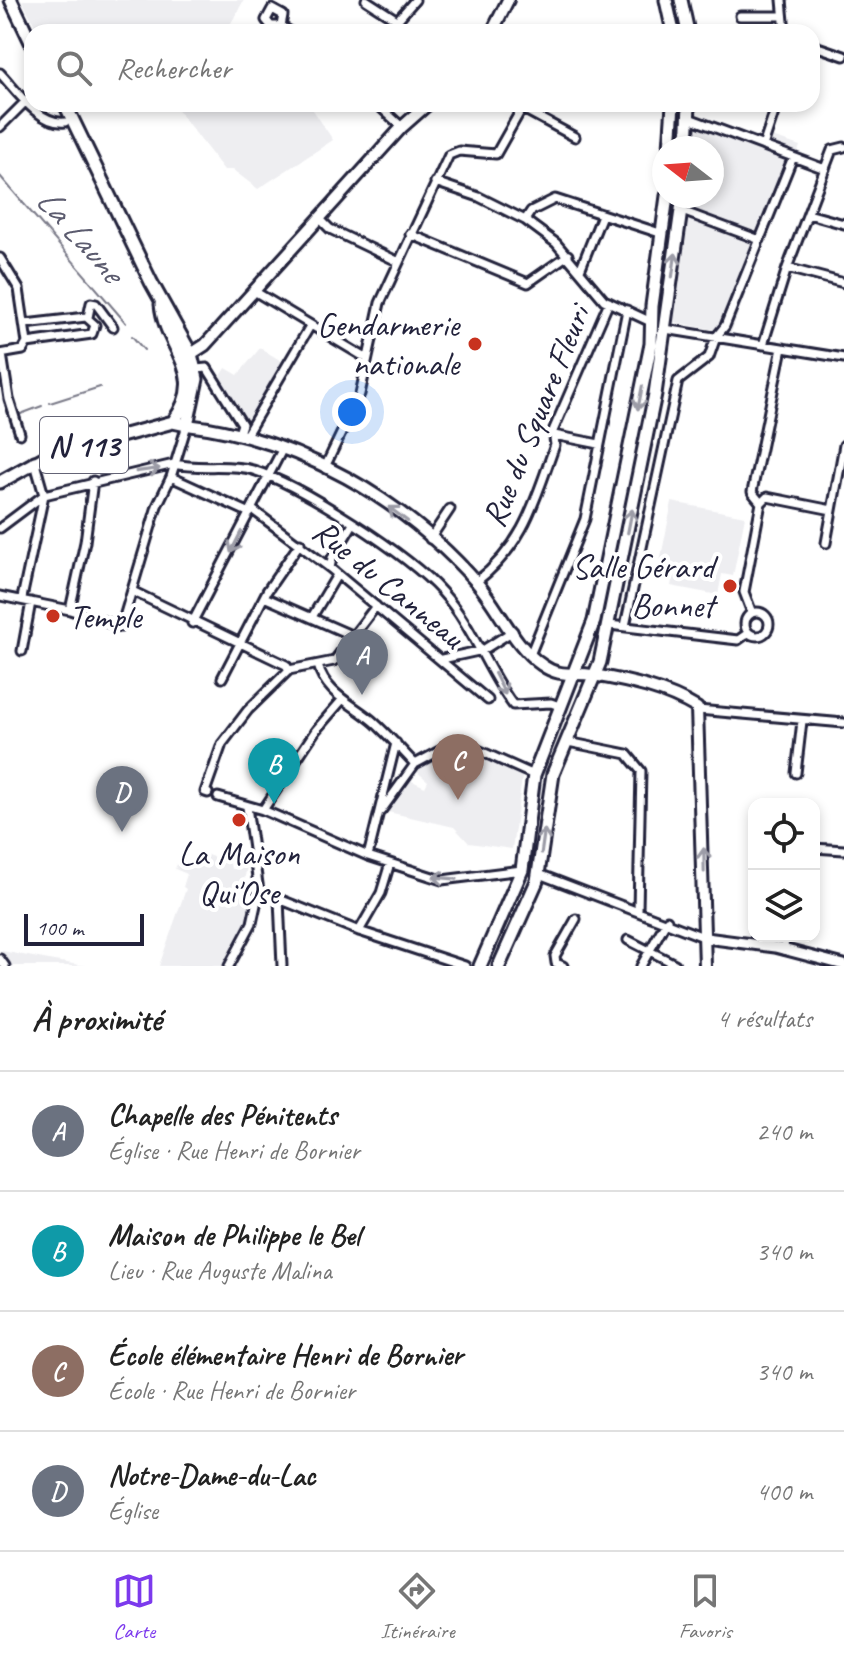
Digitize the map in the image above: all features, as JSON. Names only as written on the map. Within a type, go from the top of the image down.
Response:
[{"type":"main road","points":[[11,0],[24,27]]},
{"type":"main road","points":[[496,24],[508,0]]},
{"type":"main road","points":[[666,0],[671,24]]},
{"type":"main road","points":[[681,0],[686,24]]},
{"type":"main road","name":"N 113","points":[[62,112],[68,120]]},
{"type":"main road","name":"N 113","points":[[66,112],[73,139],[89,155],[161,303],[162,313],[196,369],[196,390],[185,429],[173,422]]},
{"type":"main road","points":[[187,355],[205,345],[419,112]]},
{"type":"main road","points":[[671,136],[672,112]]},
{"type":"main road","points":[[688,136],[689,112]]},
{"type":"main road","points":[[480,966],[522,870],[534,775],[594,621],[660,335],[651,322],[666,208]]},
{"type":"main road","points":[[499,966],[539,874],[553,774],[595,675],[609,625],[682,208]]},
{"type":"main road","name":"N 113","points":[[0,482],[34,460],[173,422],[184,405],[188,385],[187,355]]},
{"type":"main road","points":[[185,429],[243,434],[326,465],[430,539],[476,582],[540,665],[564,676],[575,673],[595,675],[659,690],[698,710],[705,966]]},
{"type":"main road","points":[[594,621],[609,625]]},
{"type":"main road","points":[[522,870],[539,874]]},
{"type":"street","points":[[366,0],[397,20]]},
{"type":"street","points":[[394,24],[415,0]]},
{"type":"street","points":[[782,0],[784,24]]},
{"type":"street","points":[[740,16],[783,16]]},
{"type":"street","points":[[820,48],[844,56]]},
{"type":"street","points":[[0,73],[24,101]]},
{"type":"street","points":[[0,127],[24,103]]},
{"type":"street","points":[[39,112],[49,119],[68,120]]},
{"type":"street","points":[[386,112],[402,127]]},
{"type":"street","points":[[326,465],[360,394],[375,317],[397,261],[435,182],[452,152],[496,154],[515,112]]},
{"type":"street","points":[[529,112],[575,137]]},
{"type":"street","points":[[763,146],[774,112]]},
{"type":"street","points":[[689,118],[825,169]]},
{"type":"street","points":[[763,345],[787,268],[832,150],[844,147]]},
{"type":"street","points":[[625,626],[678,381],[709,357],[716,337],[725,326],[793,157]]},
{"type":"street","points":[[435,182],[479,197],[525,220],[568,255],[609,302],[651,322]]},
{"type":"street","points":[[525,220],[531,211],[555,199],[663,234]]},
{"type":"street","points":[[682,211],[760,240]]},
{"type":"street","points":[[808,214],[844,224]]},
{"type":"street","points":[[580,270],[602,215]]},
{"type":"street","points":[[320,219],[330,229],[397,261]]},
{"type":"street","points":[[410,234],[528,283],[568,255]]},
{"type":"street","points":[[0,258],[19,289],[25,324],[27,343],[23,350],[1,354],[9,399],[20,434]]},
{"type":"street","points":[[787,268],[844,283]]},
{"type":"street","points":[[254,291],[366,358]]},
{"type":"street","name":"Rue du Square Fleuri","points":[[476,582],[502,560],[523,531],[555,445],[554,435],[609,302]]},
{"type":"street","points":[[88,317],[91,303],[96,304],[113,327]]},
{"type":"street","points":[[530,655],[585,519],[627,310]]},
{"type":"street","points":[[25,324],[88,317]]},
{"type":"street","points":[[27,343],[92,334],[95,325],[88,317]]},
{"type":"street","points":[[243,434],[310,326]]},
{"type":"street","points":[[660,335],[716,337],[844,358]]},
{"type":"street","points":[[761,503],[752,492],[782,348]]},
{"type":"street","points":[[196,369],[207,368],[242,424],[243,434]]},
{"type":"street","name":"N 113","points":[[0,528],[44,495],[174,464],[185,429]]},
{"type":"street","points":[[554,435],[599,444]]},
{"type":"street","points":[[826,543],[844,445]]},
{"type":"street","points":[[193,621],[283,448]]},
{"type":"street","points":[[22,598],[44,495],[34,460]]},
{"type":"street","points":[[0,596],[70,610],[121,627],[157,506],[174,464],[251,470],[353,524],[393,550],[442,592],[483,650],[513,705],[551,703],[562,707]]},
{"type":"street","name":"Rue du Canneau","points":[[171,477],[251,512],[300,543],[488,700]]},
{"type":"street","points":[[70,610],[85,542],[93,481]]},
{"type":"street","points":[[752,613],[744,592],[761,503],[767,497],[832,510]]},
{"type":"street","points":[[430,539],[450,509]]},
{"type":"street","points":[[330,568],[332,558],[353,524]]},
{"type":"street","points":[[222,678],[287,557],[300,543]]},
{"type":"street","points":[[312,617],[337,575]]},
{"type":"street","points":[[132,591],[286,665],[289,670]]},
{"type":"street","points":[[264,597],[353,636]]},
{"type":"street","points":[[22,651],[31,602]]},
{"type":"street","points":[[206,793],[222,744],[248,710],[289,670],[334,661],[376,606]]},
{"type":"street","points":[[609,625],[738,640],[748,633],[761,636],[768,628],[765,616],[752,613]]},
{"type":"street","points":[[748,633],[744,624],[752,613]]},
{"type":"street","points":[[442,659],[483,650],[513,631]]},
{"type":"street","points":[[318,665],[321,675],[342,700],[362,712],[415,764]]},
{"type":"street","points":[[263,810],[316,730],[342,700]]},
{"type":"street","points":[[698,710],[844,723]]},
{"type":"street","points":[[796,773],[802,721]]},
{"type":"street","points":[[381,811],[415,764],[458,741],[534,775]]},
{"type":"street","points":[[568,742],[627,754],[641,771],[638,910]]},
{"type":"street","points":[[368,856],[396,743]]},
{"type":"street","points":[[218,797],[263,810],[368,856],[453,880],[522,870]]},
{"type":"street","points":[[229,966],[252,923],[259,891],[247,807]]},
{"type":"street","points":[[820,848],[844,850]]},
{"type":"street","points":[[359,931],[381,893],[390,863]]},
{"type":"street","points":[[539,874],[667,920],[706,938],[784,950],[844,965]]},
{"type":"street","points":[[259,891],[359,931],[465,966]]},
{"type":"street","points":[[279,899],[282,966]]},
{"type":"street","points":[[563,966],[556,963],[555,956],[576,919]]},
{"type":"street","points":[[641,966],[667,920]]},
{"type":"street","points":[[628,940],[675,964]]},
{"type":"street","points":[[784,950],[785,942]]},
{"type":"street","points":[[0,959],[5,966]]},
{"type":"shaded area","points":[[22,0],[244,0],[230,24],[34,24]]},
{"type":"shaded area","points":[[179,112],[314,112],[333,140],[258,189],[233,170],[224,170]]},
{"type":"shaded area","points":[[700,128],[722,136],[693,136]]},
{"type":"shaded area","points":[[724,137],[765,152],[772,137],[800,146],[731,333],[673,322],[687,208],[724,208]]},
{"type":"shaded area","points":[[260,348],[283,362],[247,425],[218,381],[226,368],[238,375]]},
{"type":"shaded area","points":[[672,502],[745,516],[733,576],[722,574],[718,595],[671,586],[674,570],[659,567]]},
{"type":"shaded area","points":[[463,747],[519,773],[522,778],[512,849],[469,843],[454,827],[388,812],[410,780],[425,787],[428,781],[416,771],[444,750]]},
{"type":"shaded area","points":[[196,851],[230,863],[231,869],[247,867],[241,894],[248,896],[247,901],[254,902],[251,920],[226,966],[159,966],[186,889],[183,887],[187,874],[175,869],[177,864],[189,868]]},
{"type":"shaded area","points":[[2,951],[54,961],[86,966],[3,966]]},
{"type":"waterway","name":"La Laune","points":[[0,176],[126,323]]},
{"type":"waterway","name":"La Laune","points":[[132,336],[144,350]]},
{"type":"waterway","points":[[50,403],[100,387]]},
{"type":"waterway","points":[[18,415],[42,406]]},
{"type":"place","name":"Gendarmerie nationale","points":[[475,344]]},
{"type":"place","name":"Salle Gérard Bonnet","points":[[730,586]]},
{"type":"place","name":"Temple","points":[[53,616]]},
{"type":"place","name":"Chapelle des Pénitents","points":[[362,695]]},
{"type":"place","name":"École élémentaire Henri de Bornier","points":[[458,800]]},
{"type":"place","name":"Maison de Philippe le Bel","points":[[274,804]]},
{"type":"place","name":"La Maison Qui'Ose","points":[[239,820]]},
{"type":"place","name":"Notre-Dame-du-Lac","points":[[122,832]]}]
